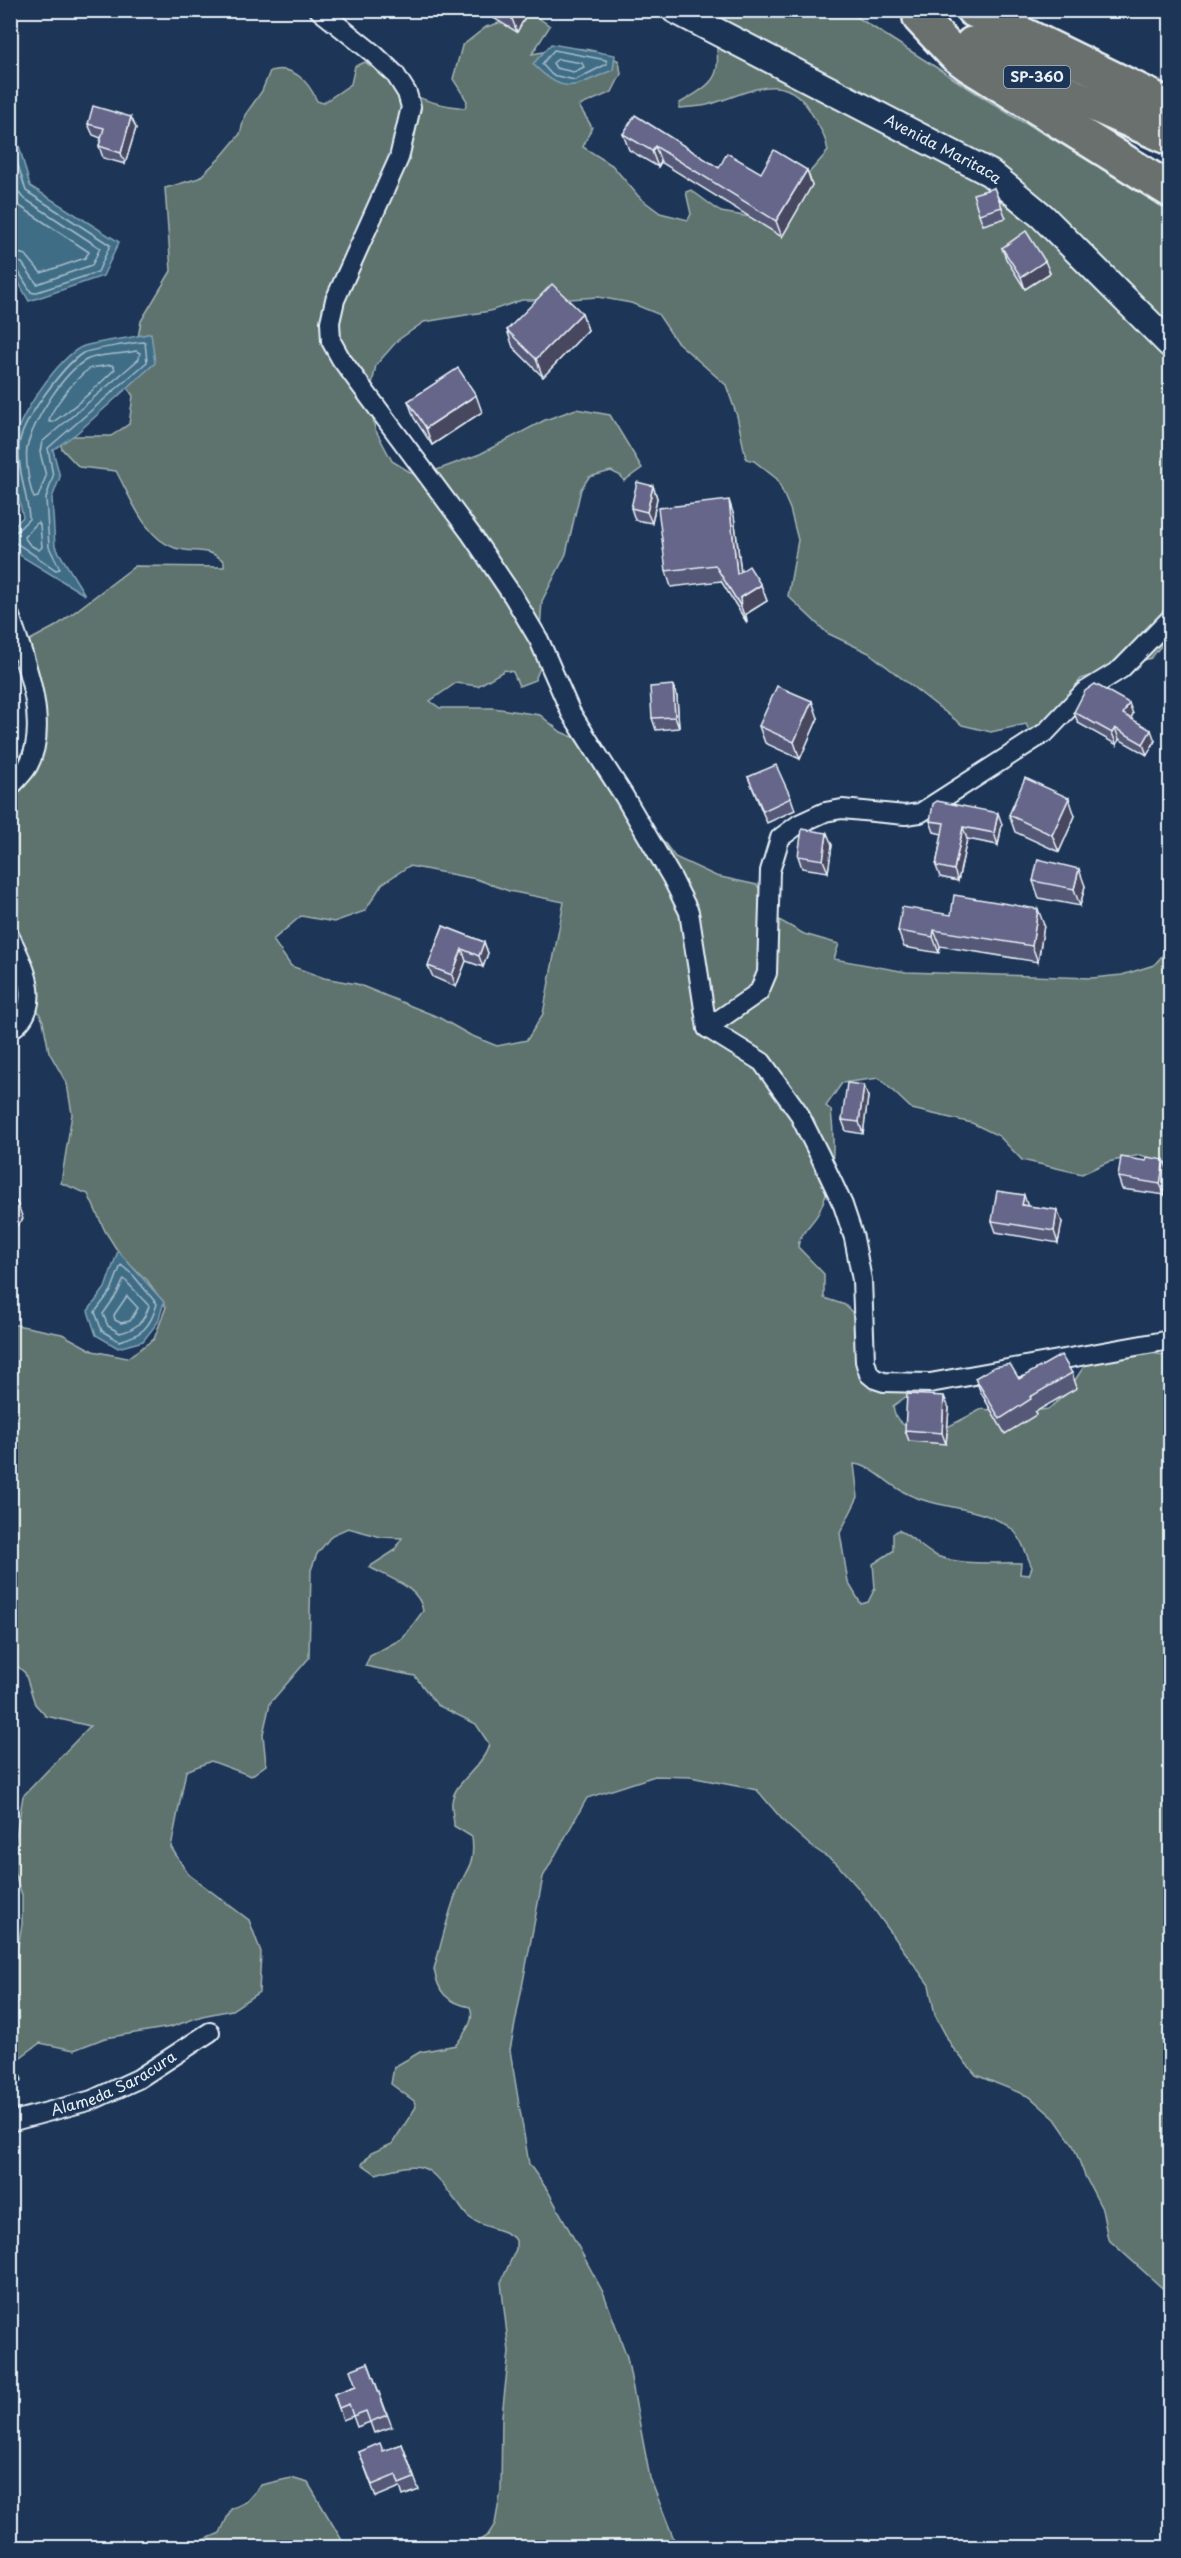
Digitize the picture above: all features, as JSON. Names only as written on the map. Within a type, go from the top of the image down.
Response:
[{"type":"highway","name":"SP-360","points":[[972,10],[1165,102]]},
{"type":"highway","name":"SP-360","points":[[913,14],[1072,95],[1170,138]]},
{"type":"highway","points":[[913,14],[954,54],[969,65],[1170,190]]},
{"type":"street","points":[[319,10],[374,54],[395,75],[407,93],[411,107],[399,158],[335,300],[330,322],[331,341],[373,404],[471,534],[513,596],[539,640],[571,713],[624,796],[672,878],[689,912],[706,1028]]},
{"type":"street","name":"Avenida Maritaca","points":[[675,10],[990,173],[1042,216],[1170,344]]},
{"type":"street","points":[[10,616],[31,678],[37,715],[35,741],[29,766],[10,787]]},
{"type":"street","points":[[706,1028],[759,992],[767,973],[770,871],[780,838],[799,824],[825,812],[842,809],[905,815],[920,813],[1046,732],[1084,692],[1121,669],[1170,619]]},
{"type":"street","points":[[10,937],[28,978],[30,993],[28,1010],[18,1025],[10,1030]]},
{"type":"street","points":[[706,1028],[762,1062],[798,1112],[820,1156],[843,1205],[854,1238],[862,1280],[865,1361],[869,1374],[875,1379],[884,1382],[930,1383],[1170,1340]]},
{"type":"street","name":"Alameda Saracura","points":[[10,2122],[92,2100],[138,2079],[210,2032]]},
{"type":"green space","points":[[846,10],[1014,117],[1170,205],[1170,635],[1151,658],[1081,679],[1033,739],[1026,724],[991,732],[962,725],[869,653],[827,633],[788,596],[798,540],[790,509],[777,479],[754,461],[746,459],[737,416],[726,385],[676,341],[658,314],[631,303],[598,297],[522,300],[490,311],[424,322],[398,340],[376,365],[369,399],[375,429],[392,461],[418,477],[480,454],[545,420],[576,409],[610,415],[642,468],[624,481],[621,476],[611,471],[589,477],[581,489],[566,554],[542,601],[540,629],[544,658],[535,680],[519,686],[513,672],[505,670],[478,686],[456,683],[430,701],[440,708],[493,708],[540,715],[561,732],[580,740],[612,772],[675,857],[716,876],[757,885],[779,920],[804,934],[839,944],[834,959],[906,972],[1092,978],[1122,975],[1154,965],[1170,947],[1170,1163],[1140,1155],[1108,1162],[1082,1174],[1022,1160],[999,1136],[972,1123],[912,1109],[879,1078],[842,1083],[826,1106],[831,1110],[833,1135],[828,1187],[819,1212],[801,1237],[798,1247],[824,1274],[824,1298],[845,1305],[852,1312],[861,1358],[871,1379],[911,1393],[893,1406],[898,1419],[913,1429],[934,1434],[982,1409],[1016,1413],[1048,1409],[1065,1395],[1089,1359],[1121,1348],[1170,1356],[1170,2295],[1108,2239],[1102,2209],[1085,2176],[1073,2145],[1055,2119],[1030,2097],[976,2075],[952,2047],[935,2015],[929,1985],[860,1890],[836,1863],[811,1846],[786,1824],[757,1790],[690,1777],[655,1776],[587,1798],[543,1877],[510,2050],[529,2164],[548,2191],[604,2294],[627,2357],[650,2478],[677,2547],[469,2547],[488,2535],[495,2524],[501,2490],[502,2416],[509,2352],[501,2282],[516,2249],[516,2240],[505,2233],[475,2222],[429,2171],[414,2166],[376,2174],[362,2164],[371,2153],[392,2144],[416,2107],[414,2101],[391,2084],[394,2067],[420,2052],[456,2045],[470,2022],[470,2007],[444,1995],[434,1969],[452,1906],[473,1853],[472,1837],[454,1826],[452,1802],[458,1787],[481,1760],[489,1744],[476,1724],[437,1705],[415,1676],[365,1666],[370,1656],[403,1638],[423,1611],[421,1603],[410,1589],[369,1567],[394,1551],[402,1538],[381,1537],[348,1528],[332,1535],[317,1554],[311,1570],[309,1658],[270,1703],[263,1734],[266,1765],[251,1776],[211,1761],[186,1771],[171,1847],[188,1874],[249,1920],[261,1952],[259,1992],[232,2010],[202,2016],[171,2027],[105,2038],[74,2050],[40,2043],[11,2064],[11,1966],[16,1957],[22,1924],[22,1895],[11,1864],[23,1796],[90,1726],[46,1716],[35,1704],[25,1673],[11,1660],[11,1324],[62,1334],[93,1351],[127,1358],[154,1339],[166,1307],[147,1280],[122,1258],[105,1231],[88,1194],[61,1183],[72,1114],[67,1084],[49,1052],[43,1021],[34,1003],[38,984],[10,937],[11,772],[29,739],[28,641],[56,626],[135,566],[224,567],[224,561],[211,553],[182,550],[164,543],[155,536],[140,516],[116,471],[79,467],[62,449],[59,439],[64,436],[111,436],[129,424],[133,396],[121,378],[134,359],[141,321],[171,271],[165,188],[199,178],[220,158],[240,134],[245,115],[262,91],[270,71],[293,72],[310,87],[317,101],[323,103],[351,84],[355,66],[365,62],[411,94],[434,103],[465,108],[467,101],[453,79],[462,46],[486,27],[518,17],[537,17],[550,26],[532,54],[576,48],[596,51],[619,61],[621,74],[612,92],[579,106],[592,127],[583,147],[612,165],[640,198],[660,213],[688,220],[691,214],[686,192],[691,190],[721,212],[768,220],[828,151],[826,141],[802,100],[791,91],[779,87],[752,90],[707,105],[679,108],[680,103],[705,87],[715,73],[717,65],[715,27],[693,11]],"holes":[[[409,866],[476,879],[509,891],[564,902],[543,1014],[527,1040],[497,1046],[470,1035],[438,1017],[357,984],[324,978],[291,966],[273,940],[301,916],[334,922],[365,911],[382,884]],[[854,1464],[867,1468],[902,1491],[916,1497],[987,1516],[1001,1522],[1013,1530],[1022,1543],[1032,1567],[1029,1575],[1020,1574],[1021,1563],[967,1562],[937,1556],[898,1530],[893,1534],[893,1551],[873,1564],[875,1588],[868,1602],[861,1604],[848,1582],[840,1533],[858,1497]]]},
{"type":"green space","points":[[291,2478],[308,2483],[346,2547],[188,2547],[220,2533],[231,2509],[246,2502],[261,2485]]},
{"type":"water","points":[[551,44],[615,55],[613,70],[580,84],[563,85],[544,75],[533,64]]},
{"type":"water","points":[[11,116],[30,186],[119,242],[103,276],[29,301],[11,269]]},
{"type":"water","points":[[151,333],[155,363],[77,433],[53,450],[60,477],[52,498],[55,546],[85,595],[21,556],[11,543],[11,529],[23,517],[15,481],[13,445],[30,405],[52,374],[74,351],[92,344]]},
{"type":"water","points":[[118,1251],[164,1302],[158,1322],[143,1341],[118,1348],[96,1335],[88,1311],[105,1288]]},
{"type":"building","points":[[501,10],[514,10],[511,16]]},
{"type":"building","points":[[93,106],[131,117],[121,153],[99,146],[104,128],[88,124]]},
{"type":"building","points":[[635,115],[719,168],[727,153],[761,173],[774,150],[807,170],[776,221],[655,146],[652,151],[623,134]]},
{"type":"building","points":[[994,188],[1002,207],[979,214],[973,194]]},
{"type":"building","points":[[1026,231],[1045,261],[1021,277],[1002,248]]},
{"type":"building","points":[[552,284],[582,313],[536,359],[507,330]]},
{"type":"building","points":[[458,368],[476,395],[426,428],[408,401]]},
{"type":"building","points":[[637,482],[653,486],[647,512],[631,508]]},
{"type":"building","points":[[729,500],[737,574],[749,566],[761,585],[740,598],[741,607],[715,565],[666,571],[658,508]]},
{"type":"building","points":[[1095,684],[1129,703],[1123,714],[1151,730],[1143,744],[1115,728],[1112,733],[1074,712],[1085,691]]},
{"type":"building","points":[[673,685],[675,717],[652,718],[650,687]]},
{"type":"building","points":[[777,686],[812,701],[794,742],[759,726]]},
{"type":"building","points":[[776,765],[791,798],[763,811],[748,777]]},
{"type":"building","points":[[1025,778],[1069,798],[1052,835],[1009,815]]},
{"type":"building","points":[[937,801],[998,813],[994,833],[963,827],[954,870],[936,866],[944,823],[930,821],[933,804]]},
{"type":"building","points":[[802,829],[827,833],[823,860],[798,856]]},
{"type":"building","points":[[1038,859],[1079,869],[1074,889],[1033,881]]},
{"type":"building","points":[[954,895],[1038,909],[1032,946],[934,930],[933,937],[898,931],[902,907],[951,915]]},
{"type":"building","points":[[443,926],[484,942],[479,956],[462,949],[452,975],[428,966]]},
{"type":"building","points":[[847,1083],[864,1085],[859,1122],[842,1120]]},
{"type":"building","points":[[1121,1157],[1146,1161],[1147,1157],[1164,1160],[1160,1184],[1118,1177]]},
{"type":"building","points":[[997,1191],[1024,1195],[1022,1205],[1057,1210],[1054,1231],[992,1221]]},
{"type":"building","points":[[10,1196],[17,1202],[10,1209]]},
{"type":"building","points":[[1061,1355],[1072,1373],[1030,1397],[1031,1399],[1000,1419],[975,1378],[994,1367],[1010,1364],[1019,1379]]},
{"type":"building","points":[[907,1394],[944,1396],[942,1433],[905,1430]]},
{"type":"building","points":[[10,2058],[17,2068],[10,2073]]},
{"type":"building","points":[[368,2363],[387,2415],[370,2422],[366,2411],[353,2416],[349,2404],[339,2408],[334,2394],[356,2386],[350,2370]]},
{"type":"building","points":[[380,2443],[383,2451],[402,2444],[414,2478],[399,2484],[396,2475],[372,2485],[359,2452]]}]
